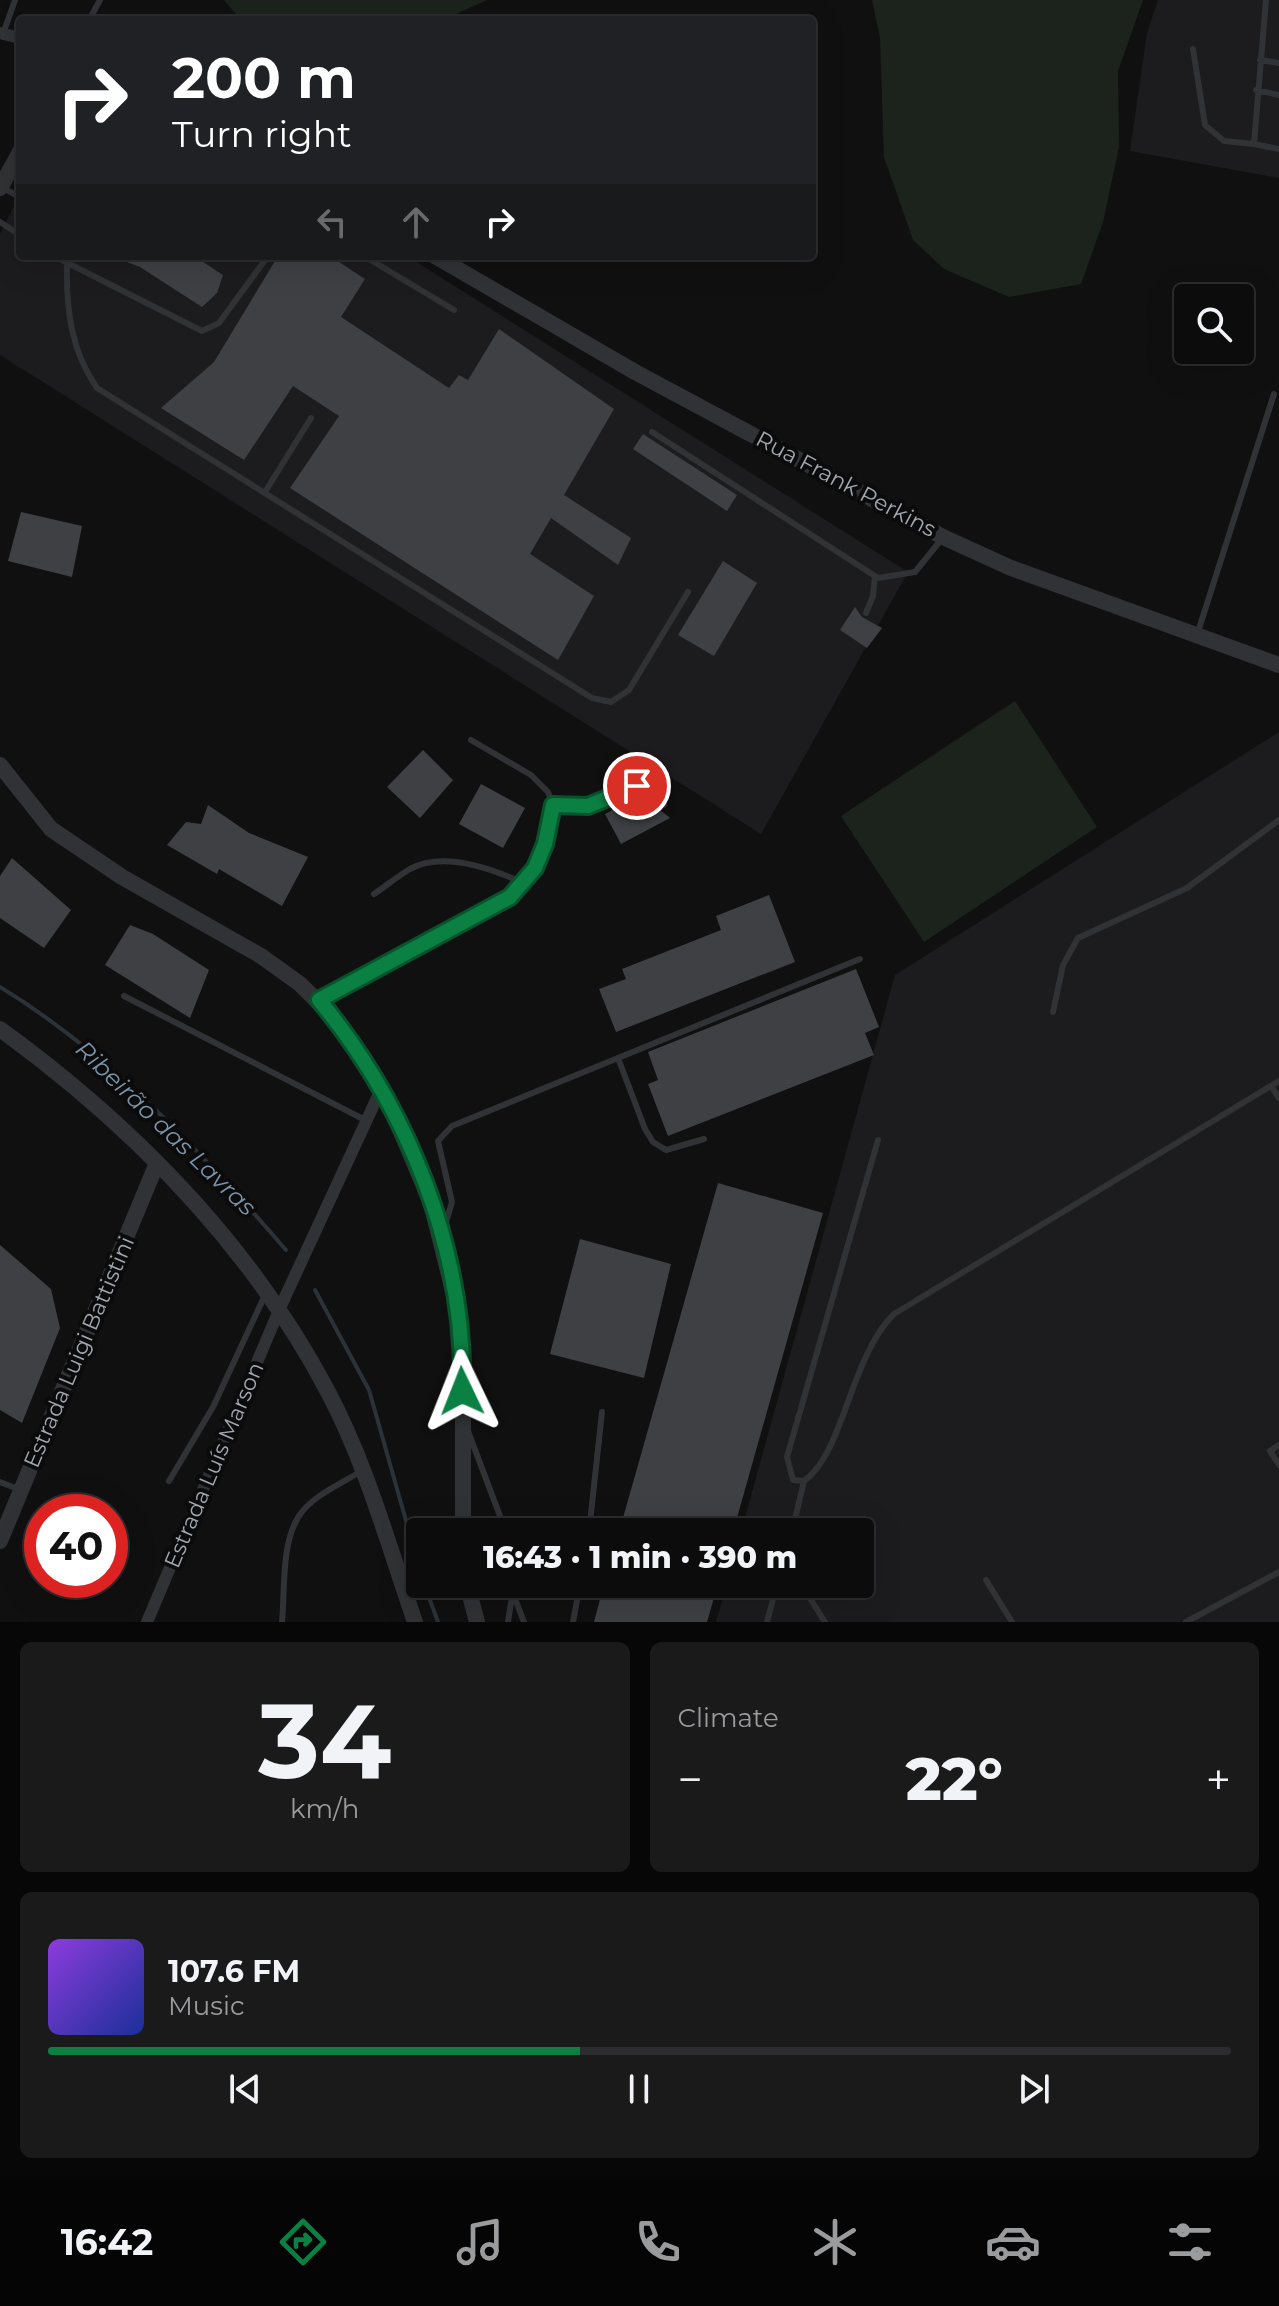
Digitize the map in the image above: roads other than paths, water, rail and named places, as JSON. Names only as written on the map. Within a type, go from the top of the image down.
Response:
[{"type":"street","points":[[0,187],[16,159]]},
{"type":"street","name":"Rua Frank Perkins","points":[[442,260],[635,372],[943,537],[1011,568],[1279,665]]},
{"type":"street","points":[[0,765],[51,829],[122,877],[261,956],[319,1000],[382,1087],[442,1236],[455,1299],[461,1354],[463,1518]]},
{"type":"street","points":[[0,1029],[115,1120],[157,1163],[280,1308],[328,1391],[363,1470],[415,1622]]},
{"type":"street","name":"Estrada Luís Marson","points":[[147,1622],[280,1308],[382,1087]]},
{"type":"street","name":"Estrada Luigi Battistini","points":[[0,1541],[157,1163]]},
{"type":"street","points":[[471,1598],[477,1622]]},
{"type":"lane","points":[[2,33],[15,0]]},
{"type":"lane","points":[[1254,144],[1256,90],[1266,0]]},
{"type":"lane","points":[[1193,49],[1205,125],[1224,141],[1279,149]]},
{"type":"lane","points":[[1260,60],[1279,63]]},
{"type":"lane","points":[[1256,90],[1279,95]]},
{"type":"lane","points":[[60,260],[202,331],[219,323],[265,260]]},
{"type":"lane","points":[[371,260],[454,310]]},
{"type":"lane","points":[[67,264],[71,332],[87,374],[97,388],[592,698],[611,702],[629,690],[688,592]]},
{"type":"lane","points":[[1197,635],[1274,394]]},
{"type":"lane","points":[[265,492],[311,418]]},
{"type":"lane","points":[[652,432],[875,576],[898,577],[915,572],[943,537]]},
{"type":"lane","points":[[866,613],[873,596],[875,576]]},
{"type":"lane","points":[[319,1000],[510,897],[525,884],[545,844],[553,805],[548,792],[531,775],[471,740]]},
{"type":"lane","points":[[553,805],[588,806],[640,785],[664,805]]},
{"type":"lane","points":[[1053,1012],[1063,965],[1078,938],[1187,888],[1279,820]]},
{"type":"lane","points":[[374,894],[411,868],[428,863],[475,866],[525,884]]},
{"type":"lane","points":[[442,1236],[451,1216],[452,1202],[438,1141],[442,1133],[452,1126],[860,959]]},
{"type":"lane","points":[[124,996],[367,1121]]},
{"type":"lane","points":[[618,1058],[653,1142],[666,1150],[704,1139]]},
{"type":"lane","points":[[795,1518],[804,1481],[822,1464],[866,1351],[879,1328],[894,1314],[1279,1081]]},
{"type":"lane","points":[[1271,1086],[1279,1098]]},
{"type":"lane","points":[[804,1481],[793,1480],[787,1457],[878,1140]]},
{"type":"lane","points":[[169,1481],[213,1407],[266,1291]]},
{"type":"lane","points":[[591,1518],[602,1412]]},
{"type":"lane","points":[[461,1414],[501,1518]]},
{"type":"lane","points":[[1279,1445],[1270,1451],[1279,1465]]},
{"type":"lane","points":[[282,1622],[290,1542],[298,1517],[313,1501],[363,1470]]},
{"type":"lane","points":[[0,1482],[21,1490]]},
{"type":"lane","points":[[1186,1622],[1279,1572]]},
{"type":"lane","points":[[986,1580],[1012,1622]]},
{"type":"lane","points":[[508,1622],[513,1598]]},
{"type":"lane","points":[[515,1598],[524,1622]]},
{"type":"lane","points":[[573,1622],[577,1598]]},
{"type":"lane","points":[[767,1622],[773,1598]]},
{"type":"lane","points":[[810,1598],[825,1622]]},
{"type":"waterway","name":"Ribeirão das Lavras","points":[[0,987],[79,1043],[153,1107],[286,1250]]},
{"type":"waterway","name":"Ribeirão das Lavras","points":[[315,1290],[369,1390],[406,1521]]},
{"type":"waterway","name":"Ribeirão das Lavras","points":[[429,1598],[438,1622]]}]
